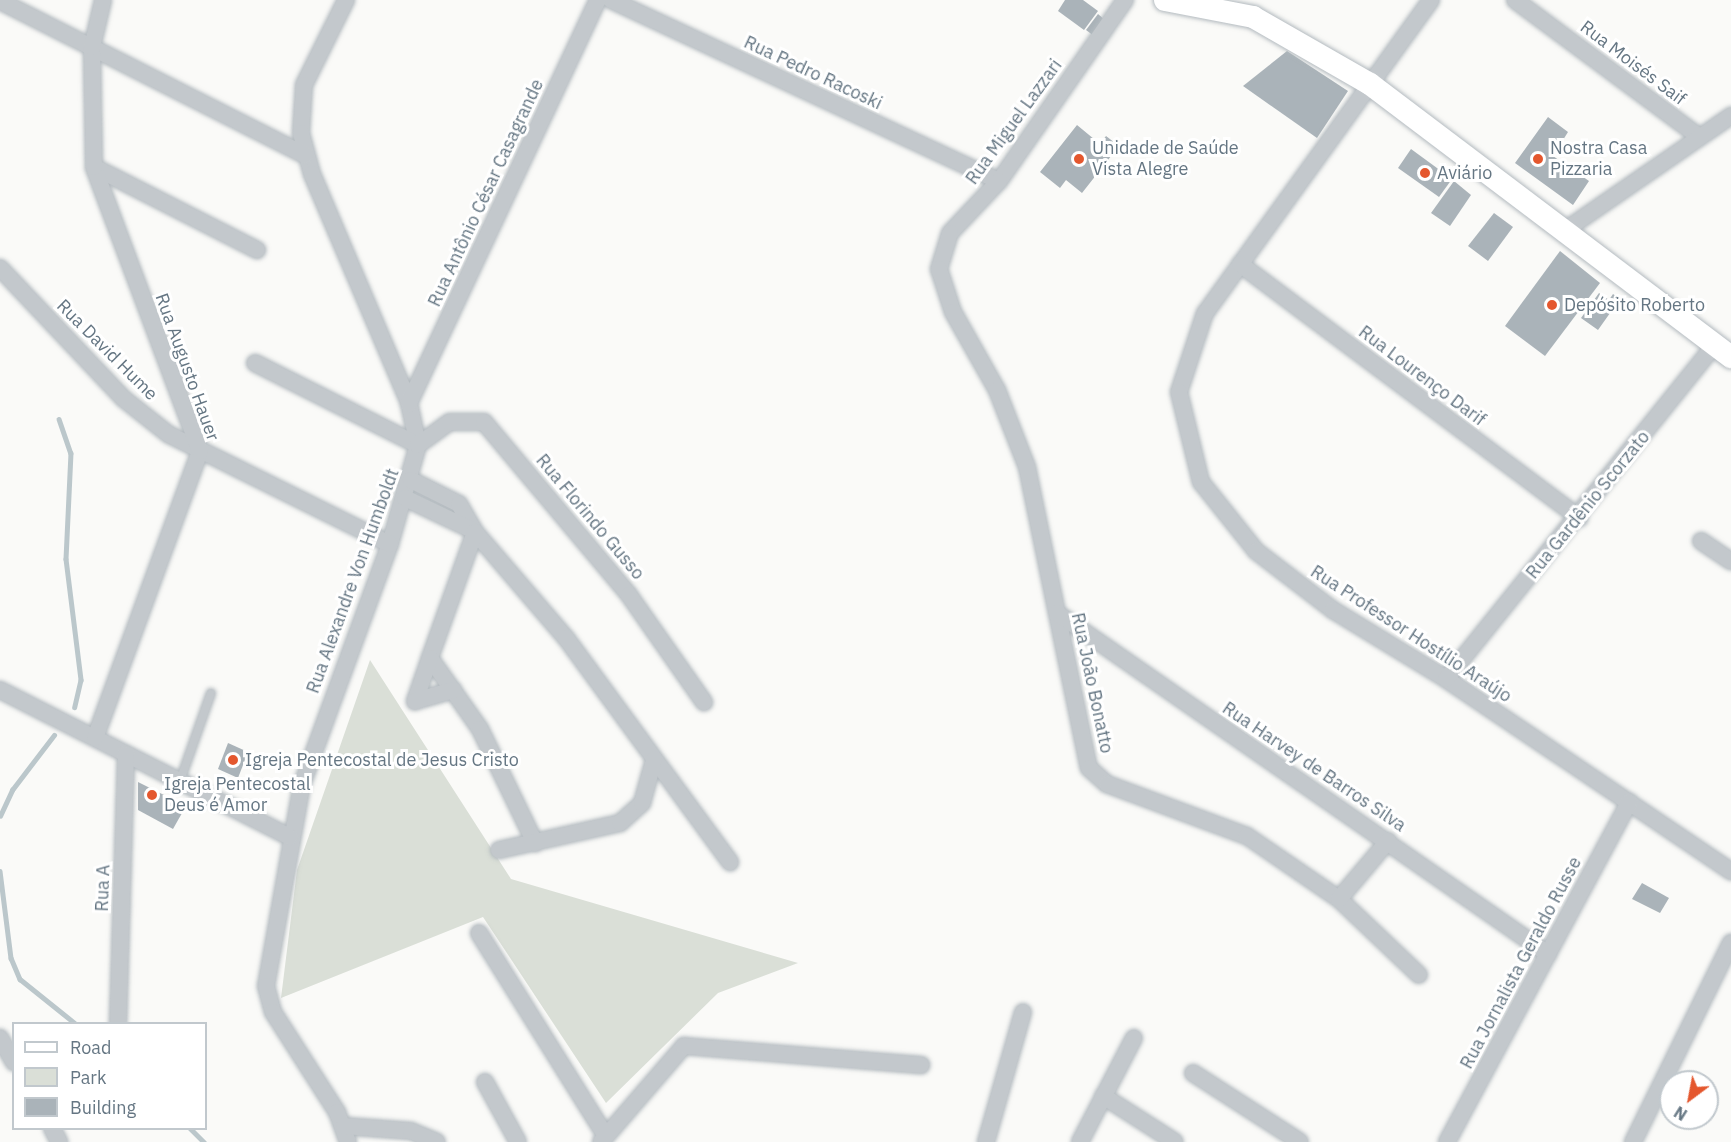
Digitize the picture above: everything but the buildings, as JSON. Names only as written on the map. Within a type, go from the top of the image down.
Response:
[{"type":"main road","points":[[1165,0],[1253,17],[1370,84],[1564,231],[1725,345]]},
{"type":"street","name":"Rua Augusto Hauer","points":[[95,738],[200,451],[94,167],[92,47],[104,0]]},
{"type":"street","name":"Rua Alexandre Von Humboldt","points":[[346,0],[304,85],[305,155],[409,403],[418,445],[411,480],[390,544],[310,758],[290,837],[267,974],[269,1000],[346,1134]]},
{"type":"street","name":"Rua Antônio César Casagrande","points":[[409,403],[597,0]]},
{"type":"street","name":"Rua Pedro Racoski","points":[[611,0],[999,182]]},
{"type":"street","name":"Rua Miguel Lazzari","points":[[939,269],[950,233],[999,182],[1125,0]]},
{"type":"street","name":"Rua Professor Hostílio Araújo","points":[[1431,0],[1204,313],[1179,392],[1202,482],[1256,551],[1334,610],[1446,679],[1731,871]]},
{"type":"street","name":"Rua Moisés Saif","points":[[1515,0],[1698,136]]},
{"type":"street","points":[[0,1],[305,155]]},
{"type":"street","points":[[1564,231],[1698,136],[1731,116]]},
{"type":"street","points":[[94,167],[257,250]]},
{"type":"street","name":"Rua Lourenço Darif","points":[[1240,264],[1580,518]]},
{"type":"street","name":"Rua David Hume","points":[[0,268],[124,399],[168,434],[390,544]]},
{"type":"street","name":"Rua João Bonatto","points":[[939,269],[953,312],[997,390],[1027,467],[1089,768],[1107,784],[1247,836],[1340,899],[1419,975]]},
{"type":"street","name":"Rua Gardênio Scorzato","points":[[1446,679],[1725,345]]},
{"type":"street","points":[[255,363],[418,445]]},
{"type":"street","name":"Rua Florindo Gusso","points":[[418,445],[462,418],[489,426],[629,595],[704,702]]},
{"type":"street","points":[[411,480],[454,499],[475,532],[541,606],[730,862]]},
{"type":"street","points":[[405,498],[475,532]]},
{"type":"street","points":[[453,690],[415,701],[475,532]]},
{"type":"street","points":[[1701,542],[1731,561]]},
{"type":"street","name":"Rua Harvey de Barros Silva","points":[[1057,613],[1548,954]]},
{"type":"street","points":[[430,658],[492,751],[535,843]]},
{"type":"street","points":[[0,690],[290,837]]},
{"type":"street","name":"Rua A","points":[[118,1022],[126,754]]},
{"type":"street","points":[[499,850],[620,823],[642,802],[654,760]]},
{"type":"street","name":"Rua Jornalista Geraldo Russe","points":[[1447,1142],[1629,802]]},
{"type":"street","points":[[1340,899],[1388,841]]},
{"type":"street","points":[[479,933],[604,1139],[684,1046],[921,1065]]},
{"type":"street","points":[[1639,1137],[1731,943]]},
{"type":"street","points":[[986,1142],[1023,1012]]},
{"type":"street","points":[[0,1038],[12,1059]]},
{"type":"street","points":[[1080,1142],[1134,1038]]},
{"type":"street","points":[[1193,1073],[1300,1142]]},
{"type":"street","points":[[485,1082],[518,1142]]},
{"type":"street","points":[[1103,1096],[1175,1142]]},
{"type":"street","points":[[346,1134],[411,1131],[437,1142]]},
{"type":"lane","points":[[180,781],[211,693]]},
{"type":"green space","points":[[370,660],[511,879],[798,963],[718,993],[606,1103],[483,917],[281,998],[297,870]]},
{"type":"waterway","points":[[59,419],[71,453],[66,559],[81,680],[75,707]]},
{"type":"waterway","points":[[0,816],[12,790],[54,735]]},
{"type":"waterway","points":[[0,871],[11,958],[20,979],[74,1022]]},
{"type":"waterway","points":[[192,1130],[204,1142]]},
{"type":"place","name":"Unidade de Saúde Vista Alegre","points":[[1079,159]]},
{"type":"place","name":"Nostra Casa Pizzaria","points":[[1538,159]]},
{"type":"place","name":"Aviário","points":[[1425,173]]},
{"type":"place","name":"Depósito Roberto","points":[[1552,305]]},
{"type":"place","name":"Igreja Pentecostal de Jesus Cristo","points":[[233,760]]},
{"type":"place","name":"Igreja Pentecostal Deus é Amor","points":[[152,795]]}]
